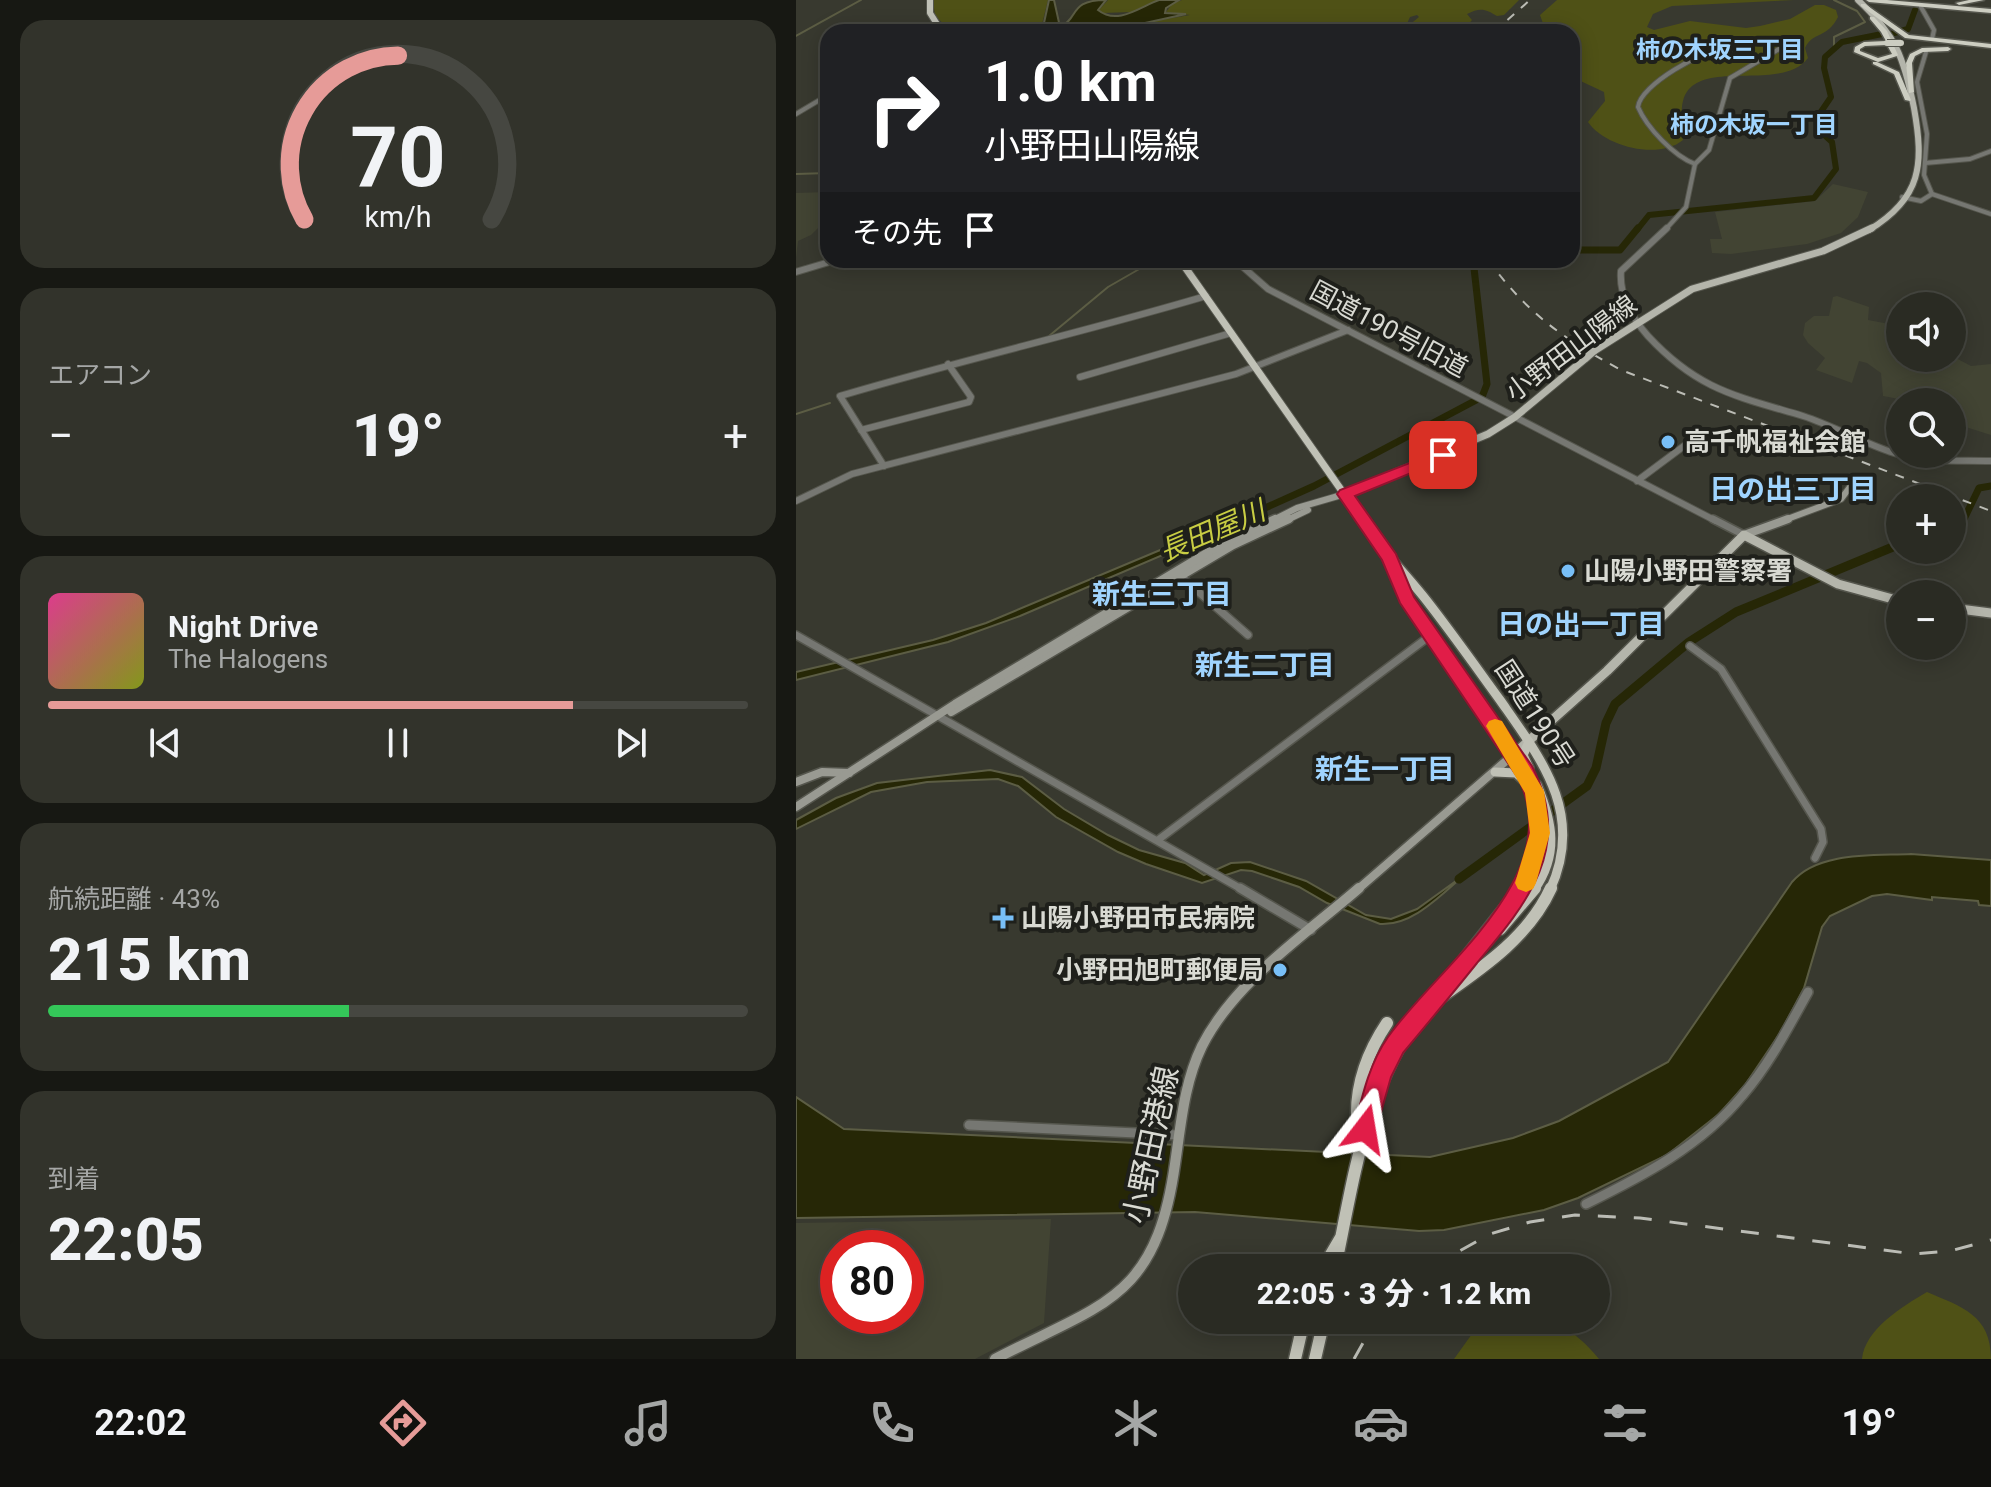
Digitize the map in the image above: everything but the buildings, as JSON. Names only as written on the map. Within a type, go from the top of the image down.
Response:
[{"type":"highway","points":[[930,0],[930,13],[937,24]]},
{"type":"highway","points":[[1894,0],[1991,11]]},
{"type":"highway","points":[[1912,0],[1957,3],[1981,0]]},
{"type":"highway","points":[[1861,1],[1991,11]]},
{"type":"highway","points":[[1861,1],[1904,36],[1975,47]]},
{"type":"highway","points":[[1868,12],[1884,31],[1895,54],[1878,60],[1857,52],[1859,46],[1864,44],[1887,42]]},
{"type":"highway","points":[[1910,96],[1896,71],[1860,57],[1853,50],[1855,45],[1887,42],[1975,47]]},
{"type":"highway","points":[[1910,96],[1909,63],[1914,53],[1930,49],[1991,47]]},
{"type":"highway","name":"国道190号","points":[[1186,268],[1390,558],[1422,592],[1529,742],[1546,767],[1560,808],[1563,835],[1560,859],[1555,879],[1540,911],[1496,959],[1424,1009]]},
{"type":"highway","name":"国道190号","points":[[1338,1254],[1361,1145],[1380,1074],[1404,1031],[1520,893],[1531,870],[1541,816],[1535,791],[1514,754],[1406,599],[1390,558]]},
{"type":"highway","points":[[1406,599],[1412,591],[1422,592]]},
{"type":"highway","points":[[1529,742],[1523,758],[1541,816]]},
{"type":"highway","points":[[1449,980],[1538,888],[1550,863],[1552,822],[1541,816],[1524,779],[1511,772],[1495,772]]},
{"type":"highway","points":[[1361,1145],[1358,1122],[1363,1074],[1370,1051],[1387,1023]]},
{"type":"highway","points":[[1332,1254],[1342,1237]]},
{"type":"highway","points":[[1295,1359],[1301,1334]]},
{"type":"highway","points":[[1315,1359],[1321,1334]]},
{"type":"main road","name":"小野田山陽線","points":[[1861,1],[1897,47],[1910,96]]},
{"type":"main road","name":"小野田山陽線","points":[[1345,494],[1468,444],[1515,417],[1594,351],[1678,296],[1734,276],[1808,256],[1867,231],[1889,216],[1915,181],[1920,161],[1901,47],[1889,29],[1861,1]]},
{"type":"main road","points":[[1514,754],[1607,671],[1744,535],[1841,499],[1850,487]]},
{"type":"main road","points":[[796,809],[938,718],[997,687],[1178,574],[1256,533],[1345,494]]},
{"type":"main road","points":[[1744,535],[1828,580],[1857,592],[1886,598]]},
{"type":"main road","points":[[1966,610],[1991,613]]},
{"type":"main road","points":[[796,809],[858,776],[908,737]]},
{"type":"main road","name":"小野田港線","points":[[995,1359],[1090,1312],[1115,1296],[1150,1256],[1165,1217],[1194,1063],[1216,1021],[1250,983],[1514,754]]},
{"type":"main road","points":[[796,782],[822,772],[852,773]]},
{"type":"street","points":[[1924,6],[1934,30],[1932,39]]},
{"type":"street","points":[[1695,164],[1679,157],[1642,114],[1638,103],[1641,94],[1653,84],[1716,49],[1735,49],[1762,59]]},
{"type":"street","points":[[1779,49],[1730,78],[1709,150],[1695,164],[1689,198],[1683,210],[1619,274],[1620,287],[1636,323],[1684,372],[1748,402],[1805,417],[1907,456],[1991,461]]},
{"type":"street","points":[[1926,52],[1917,82],[1927,134],[1924,175],[1932,194]]},
{"type":"street","points":[[796,114],[820,100]]},
{"type":"street","points":[[1925,163],[1970,159],[1991,151]]},
{"type":"street","points":[[1904,198],[1924,200],[1932,194],[1963,201],[1991,214]]},
{"type":"street","points":[[796,272],[820,265]]},
{"type":"street","name":"国道190号旧道","points":[[1244,268],[1263,286],[1744,535]]},
{"type":"street","points":[[884,466],[840,396],[948,364],[1088,331],[1206,296]]},
{"type":"street","points":[[796,501],[838,479],[1255,368],[1348,330]]},
{"type":"street","points":[[1080,377],[1231,333]]},
{"type":"street","points":[[861,430],[969,402],[971,397],[948,364]]},
{"type":"street","points":[[1637,481],[1692,440]]},
{"type":"street","points":[[1178,574],[1248,635]]},
{"type":"street","points":[[796,635],[1311,930]]},
{"type":"street","points":[[1158,840],[1431,635]]},
{"type":"street","points":[[1690,646],[1721,669],[1821,829],[1823,842],[1815,858]]},
{"type":"street","points":[[1586,1204],[1673,1156],[1731,1109],[1777,1047],[1808,992]]},
{"type":"street","points":[[969,1125],[1178,1138]]},
{"type":"shaded area","points":[[933,0],[1048,0],[1042,24],[944,24],[935,16]]},
{"type":"shaded area","points":[[1049,0],[1054,0],[1059,24],[1044,24]]},
{"type":"shaded area","points":[[1106,0],[1098,10],[1113,16],[1129,13],[1159,0],[1179,0],[1166,8],[1165,13],[1186,14],[1140,24],[1064,24],[1080,6]]},
{"type":"shaded area","points":[[1108,0],[1158,0],[1132,12],[1102,13],[1099,10]]},
{"type":"shaded area","points":[[1182,0],[1519,0],[1504,15],[1497,16],[1486,10],[1467,14],[1472,20],[1469,24],[1410,24],[1419,17],[1417,15],[1410,17],[1407,24],[1138,24],[1190,15],[1166,12],[1172,4]]},
{"type":"shaded area","points":[[1557,0],[1794,0],[1672,6],[1653,14],[1647,27],[1654,30],[1690,21],[1746,28],[1790,19],[1815,5],[1836,10],[1838,17],[1829,29],[1808,43],[1805,48],[1808,58],[1795,68],[1779,73],[1704,80],[1691,87],[1682,105],[1683,140],[1673,146],[1647,150],[1619,144],[1596,131],[1588,122],[1605,101],[1604,92],[1580,81],[1580,24],[1543,24],[1540,15]]},
{"type":"shaded area","points":[[1833,184],[1868,192],[1858,217],[1841,233],[1807,244],[1731,254],[1712,253],[1710,239],[1722,239],[1715,212],[1815,201]]},
{"type":"shaded area","points":[[820,192],[820,226],[798,241],[796,258],[796,193]]},
{"type":"shaded area","points":[[1833,297],[1869,307],[1868,320],[1886,323],[1886,372],[1966,372],[1966,363],[1971,366],[1991,364],[1991,435],[1966,427],[1966,388],[1886,388],[1886,397],[1883,396],[1881,373],[1867,363],[1859,361],[1852,383],[1816,370],[1825,358],[1803,335],[1805,323],[1814,316],[1829,316]]},
{"type":"shaded area","points":[[1208,530],[1212,534],[1020,616],[948,642],[796,680],[796,672],[933,640],[986,623]]},
{"type":"shaded area","points":[[990,770],[1022,777],[1064,809],[1139,850],[1185,863],[1204,875],[1231,863],[1250,862],[1306,881],[1366,915],[1391,919],[1417,909],[1467,873],[1416,914],[1404,920],[1380,924],[1327,903],[1299,887],[1252,871],[1241,870],[1202,883],[1146,864],[1056,817],[1018,786],[998,779],[927,782],[871,792],[796,829],[796,820],[836,798],[877,783]]},
{"type":"shaded area","points":[[1911,854],[1991,860],[1991,906],[1979,905],[1978,901],[1932,897],[1932,900],[1887,894],[1872,896],[1830,916],[1822,927],[1804,988],[1780,1033],[1745,1085],[1719,1114],[1667,1155],[1578,1198],[1544,1210],[1444,1230],[1419,1231],[1195,1212],[796,1218],[796,1097],[844,1129],[1430,1157],[1513,1138],[1559,1121],[1668,1062],[1792,882],[1803,872],[1816,865],[1847,857]]},
{"type":"shaded area","points":[[1051,1219],[1044,1323],[975,1359],[796,1359],[796,1223]]},
{"type":"shaded area","points":[[1927,1292],[1963,1308],[1980,1322],[1990,1344],[1991,1359],[1862,1359],[1870,1338],[1878,1328],[1897,1311]]},
{"type":"shaded area","points":[[1472,1334],[1573,1334],[1599,1359],[1454,1359]]},
{"type":"waterway","points":[[796,36],[861,0]]},
{"type":"waterway","points":[[1834,0],[1857,11],[1865,22],[1834,37],[1834,46]]},
{"type":"waterway","name":"長田屋川","points":[[1894,33],[1908,29],[1915,10]]},
{"type":"waterway","name":"長田屋川","points":[[1637,230],[1649,215],[1814,198],[1836,169],[1832,142],[1821,132],[1816,119],[1831,97],[1824,68],[1825,57],[1842,42],[1882,34]]},
{"type":"waterway","points":[[796,174],[820,173]]},
{"type":"waterway","name":"長田屋川","points":[[1580,250],[1620,250],[1638,228]]},
{"type":"waterway","points":[[1049,336],[1108,287],[1141,268]]},
{"type":"waterway","name":"長田屋川","points":[[1236,521],[1314,486],[1482,397],[1487,384],[1474,268]]},
{"type":"waterway","points":[[796,414],[830,403]]},
{"type":"waterway","points":[[1966,515],[1979,488],[1991,486]]},
{"type":"waterway","name":"長田屋川","points":[[1199,537],[1240,519]]},
{"type":"waterway","points":[[1459,879],[1587,786],[1596,768],[1606,723],[1615,704],[1689,642],[1736,612],[1886,550]]},
{"type":"railway","points":[[1503,24],[1530,0]]},
{"type":"railway","points":[[1494,268],[1547,323],[1621,370],[1991,511]]},
{"type":"railway","points":[[1454,1254],[1490,1234],[1530,1222],[1575,1215],[1640,1218],[1914,1254],[1950,1251],[1991,1240]]},
{"type":"railway","points":[[1354,1359],[1368,1334]]},
{"type":"slow traffic","points":[[1495,726],[1535,791],[1540,833],[1526,883]]},
{"type":"place","name":"高千帆福祉会館","points":[[1668,442]]},
{"type":"place","name":"山陽小野田警察署","points":[[1568,571]]},
{"type":"place","name":"山陽小野田市民病院","points":[[1003,918]]},
{"type":"place","name":"小野田旭町郵便局","points":[[1280,970]]},
{"type":"district","name":"柿の木坂三丁目","points":[[1720,50]]},
{"type":"district","name":"柿の木坂一丁目","points":[[1754,125]]},
{"type":"district","name":"日の出三丁目","points":[[1793,489]]},
{"type":"district","name":"新生三丁目","points":[[1162,594]]},
{"type":"district","name":"日の出一丁目","points":[[1581,624]]},
{"type":"district","name":"新生二丁目","points":[[1265,665]]},
{"type":"district","name":"新生一丁目","points":[[1385,769]]},
{"type":"route","points":[[1365,1129],[1380,1074],[1395,1045],[1514,903],[1531,870],[1540,833],[1535,791],[1525,772],[1406,599],[1390,558],[1345,494],[1443,455]]}]
